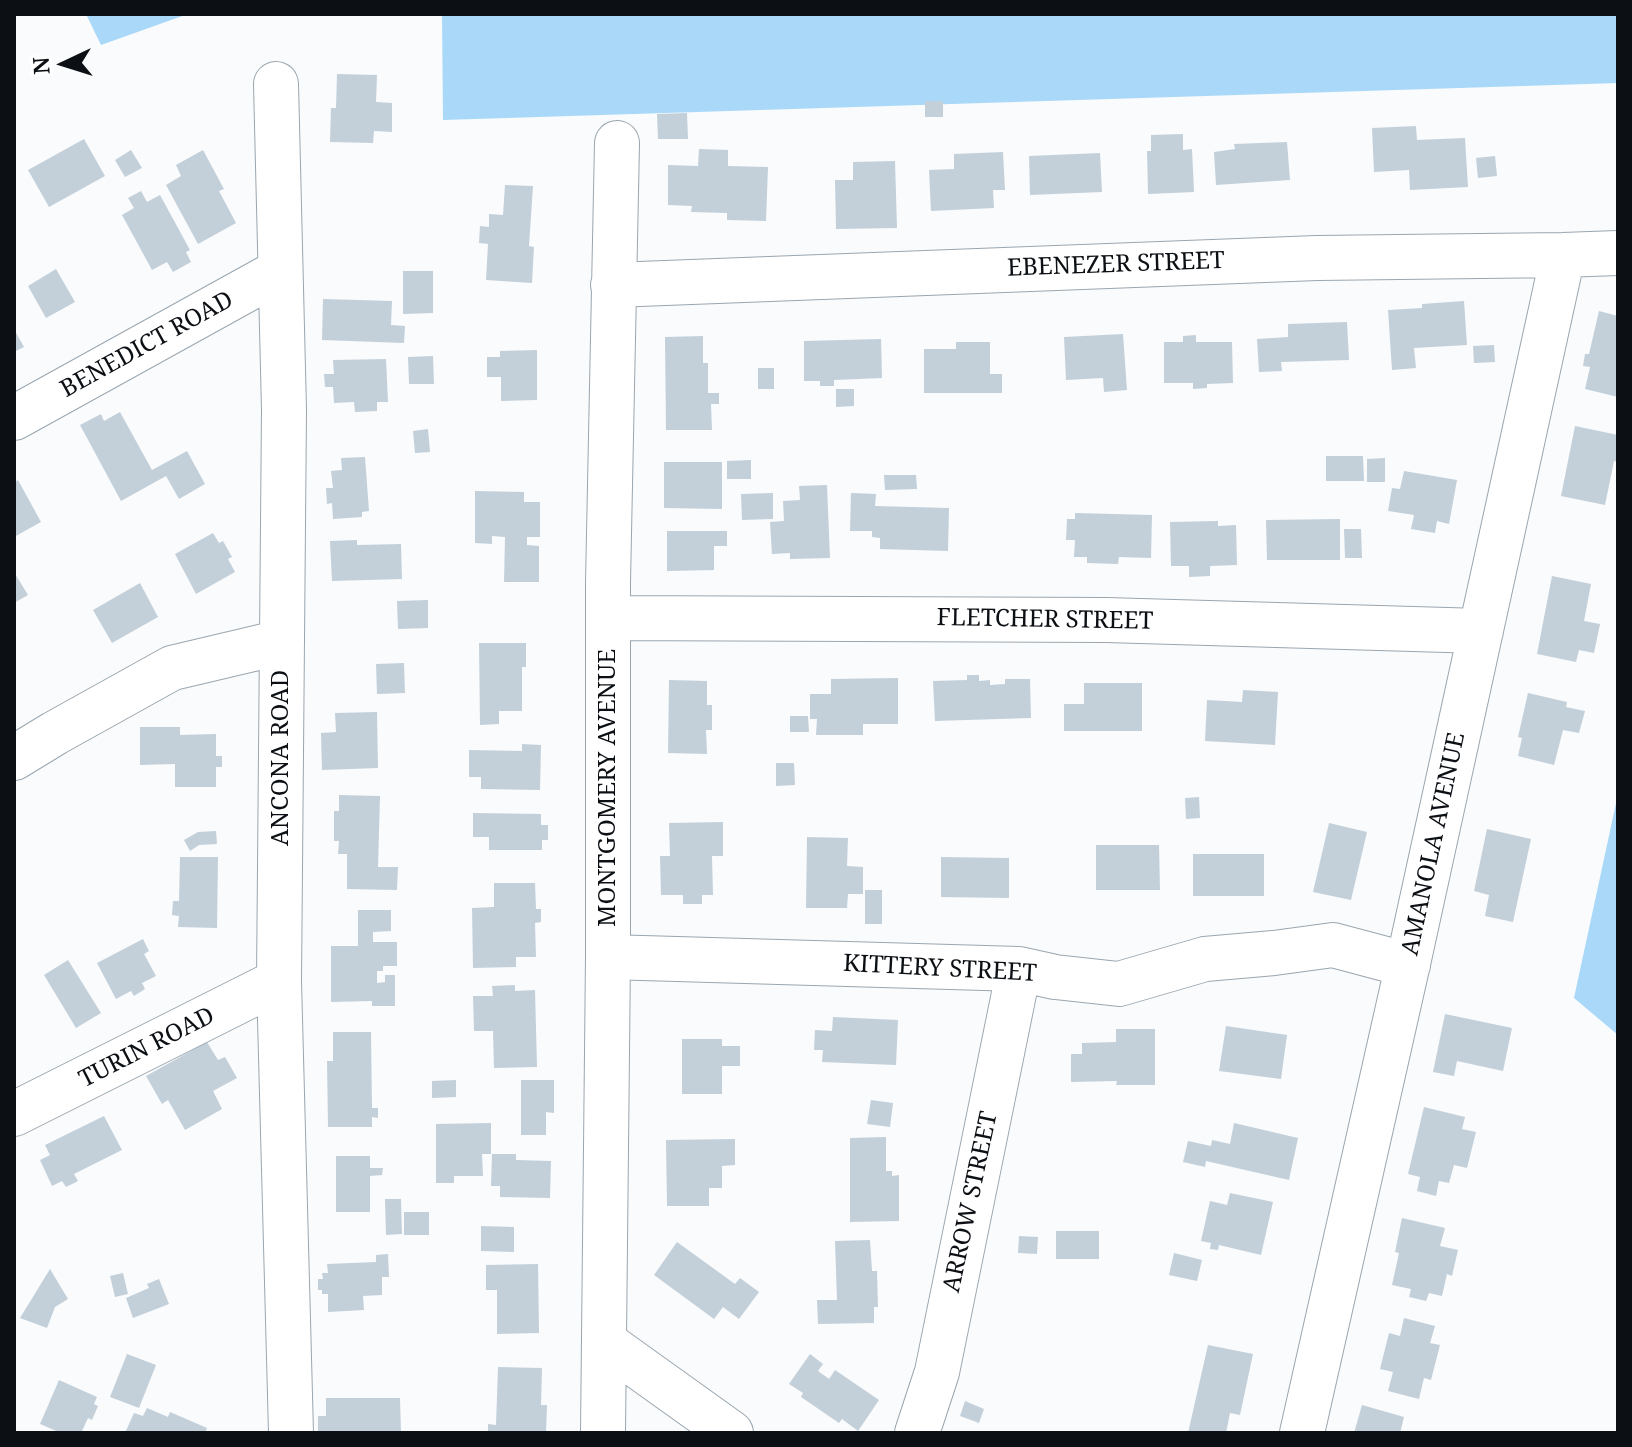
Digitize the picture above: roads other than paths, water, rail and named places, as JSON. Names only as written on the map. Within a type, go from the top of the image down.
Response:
[{"type":"street","name":"ANCONA ROAD","points":[[276,84],[284,410],[279,981],[291,1433]]},
{"type":"street","name":"MONTGOMERY AVENUE","points":[[603,1433],[608,618],[617,143]]},
{"type":"street","name":"EBENEZER STREET","points":[[613,285],[1317,258],[1618,253]]},
{"type":"street","name":"AMANOLA AVENUE","points":[[1302,1433],[1563,255]]},
{"type":"street","name":"BENEDICT ROAD","points":[[14,418],[280,271]]},
{"type":"street","name":"FLETCHER STREET","points":[[608,618],[1106,620],[1481,631]]},
{"type":"street","points":[[14,758],[172,668],[282,642]]},
{"type":"street","name":"KITTERY STREET","points":[[608,957],[1019,969],[1055,977],[1119,984],[1205,959],[1333,945],[1408,965]]},
{"type":"street","name":"ARROW STREET","points":[[917,1433],[937,1372],[1019,969]]},
{"type":"street","name":"TURIN ROAD","points":[[14,1114],[279,981]]},
{"type":"street","points":[[604,1342],[731,1433]]}]
